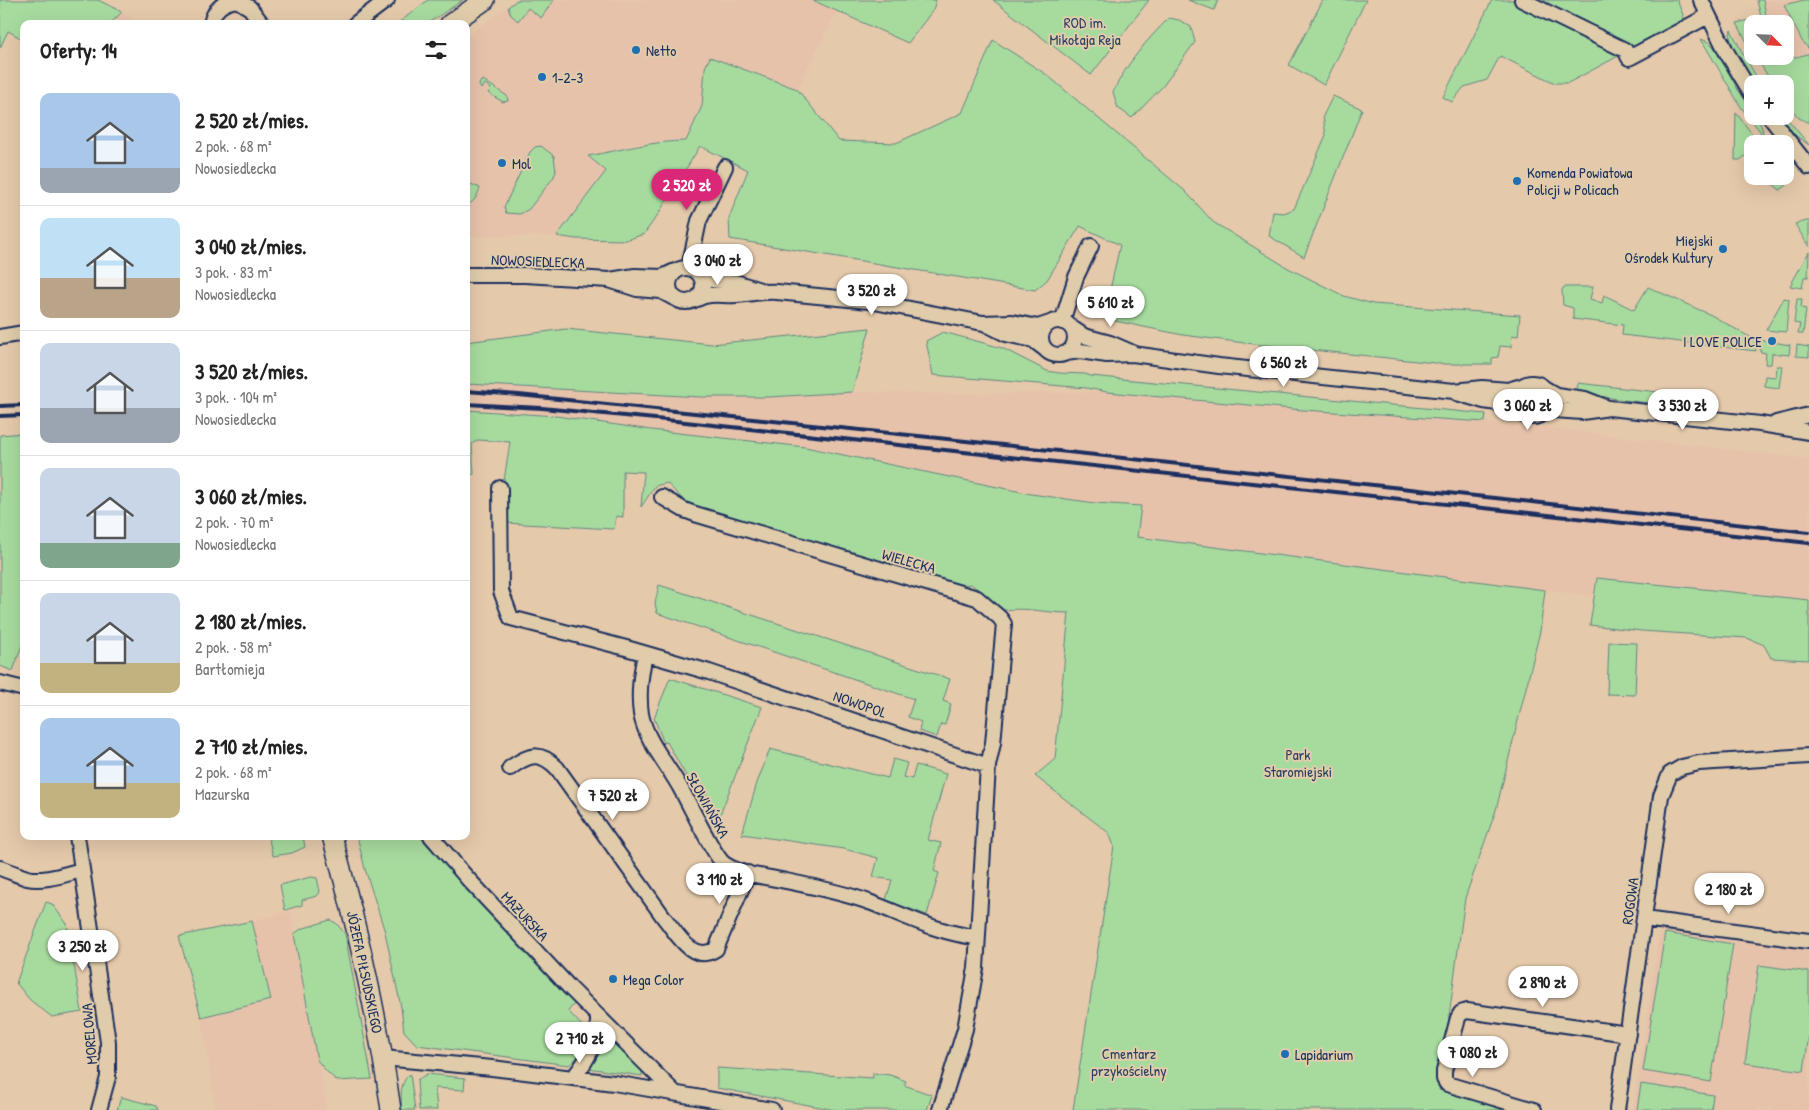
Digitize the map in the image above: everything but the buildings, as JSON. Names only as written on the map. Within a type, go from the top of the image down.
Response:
[{"type":"street","points":[[211,20],[214,12],[221,5],[237,0],[250,8],[259,20]]},
{"type":"street","points":[[360,20],[387,0]]},
{"type":"street","points":[[456,20],[485,0]]},
{"type":"street","points":[[1522,0],[1625,50],[1629,58],[1708,16]]},
{"type":"street","points":[[1701,0],[1727,52],[1744,81]]},
{"type":"street","points":[[1776,125],[1809,167]]},
{"type":"street","points":[[697,299],[703,289],[703,282],[695,271],[699,221],[724,167]]},
{"type":"street","points":[[1061,324],[1072,285],[1091,246]]},
{"type":"street","name":"NOWOSIEDLECKA","points":[[470,275],[525,275],[609,280],[635,276],[662,277],[681,268],[695,271],[712,280],[735,282],[763,291],[863,300],[983,323],[1012,322],[1038,327],[1061,324],[1084,336],[1107,342],[1133,354]]},
{"type":"street","points":[[674,298],[668,284],[675,271]]},
{"type":"street","name":"NOWOSIEDLECKA","points":[[609,280],[637,289],[661,292],[685,302],[710,294],[736,296],[763,291]]},
{"type":"street","name":"NOWOSIEDLECKA","points":[[983,323],[1009,335],[1035,341],[1055,355],[1080,351],[1107,355],[1133,354],[1219,366],[1454,392],[1484,402],[1510,405],[1530,417],[1554,410],[1582,412],[1609,408],[1760,424],[1809,432]]},
{"type":"street","points":[[1045,349],[1042,335],[1046,327],[1061,324],[1074,333],[1075,342],[1071,350],[1066,353]]},
{"type":"street","points":[[0,337],[20,334]]},
{"type":"street","name":"NOWOSIEDLECKA","points":[[1454,392],[1482,388],[1508,390],[1533,383],[1556,395],[1585,399],[1609,408]]},
{"type":"street","points":[[1520,412],[1516,407],[1515,398],[1522,386]]},
{"type":"street","points":[[1538,416],[1548,405],[1548,396],[1544,388]]},
{"type":"street","name":"NOWOSIEDLECKA","points":[[1760,424],[1785,422],[1809,415]]},
{"type":"street","name":"NOWOPOL","points":[[500,488],[501,591],[511,618],[626,648],[739,682],[988,766]]},
{"type":"street","name":"WIELECKA","points":[[662,497],[695,514],[977,598],[992,610],[1004,624],[1004,630],[993,743],[988,766]]},
{"type":"street","name":"SŁOWIAŃSKA","points":[[645,654],[640,679],[641,715],[646,728],[714,851],[723,862],[748,873],[866,901],[934,927],[977,937]]},
{"type":"street","points":[[0,683],[20,689]]},
{"type":"street","points":[[510,768],[521,760],[533,756],[548,759],[557,768],[682,941],[694,951],[705,953],[716,948],[748,873]]},
{"type":"street","name":"ROGOWA","points":[[1617,1110],[1661,796],[1670,774],[1682,767],[1698,763],[1809,756]]},
{"type":"street","points":[[940,1110],[965,1029],[976,968],[988,766]]},
{"type":"street","name":"MORELOWA","points":[[78,840],[108,1042],[108,1077],[99,1110]]},
{"type":"street","name":"JÓZEFA PIŁSUDSKIEGO","points":[[333,840],[360,946],[383,1058],[391,1110]]},
{"type":"street","name":"MAZURSKA","points":[[435,840],[474,885],[598,1017],[674,1092]]},
{"type":"street","points":[[0,868],[28,878],[39,879],[56,877],[82,870]]},
{"type":"street","points":[[1644,918],[1809,941]]},
{"type":"street","points":[[1534,1110],[1447,1084],[1444,1079],[1444,1072],[1461,1013],[1466,1011],[1628,1034]]},
{"type":"street","points":[[573,1078],[587,1060],[592,1049],[598,1027],[598,1017]]},
{"type":"street","points":[[383,1058],[573,1078],[674,1092],[772,1110]]},
{"type":"shaded area","points":[[517,0],[813,0],[837,12],[797,89],[710,57],[705,68],[702,106],[685,141],[670,140],[640,144],[588,155],[606,171],[557,236],[470,236],[470,34]]},
{"type":"shaded area","points":[[1763,0],[1809,0],[1809,57],[1808,54],[1794,58],[1794,15],[1766,15]]},
{"type":"shaded area","points":[[122,12],[133,20],[114,20]]},
{"type":"shaded area","points":[[470,384],[701,397],[769,397],[852,392],[969,394],[1107,392],[1303,410],[1543,427],[1809,459],[1809,600],[1597,578],[1594,596],[1137,537],[1140,506],[1095,503],[1031,494],[805,447],[651,430],[556,416],[470,410]]},
{"type":"shaded area","points":[[290,911],[327,1110],[216,1110],[201,1017],[270,1000],[252,921]]},
{"type":"shaded area","points":[[1660,930],[1809,950],[1809,1110],[1633,1110]]},
{"type":"green space","points":[[0,0],[98,0],[122,12],[114,20],[20,20],[20,38],[8,31],[0,48]]},
{"type":"green space","points":[[428,0],[463,0],[433,20],[402,20]]},
{"type":"green space","points":[[517,0],[554,0],[541,18],[528,8],[518,21],[511,15],[508,7]]},
{"type":"green space","points":[[812,0],[936,0],[933,10],[908,43]]},
{"type":"green space","name":"ROD im. Mikołaja Reja","points":[[993,0],[1149,0],[1091,75]]},
{"type":"green space","points":[[1188,0],[1218,0],[1214,10]]},
{"type":"green space","points":[[1323,0],[1366,0],[1324,85],[1289,65]]},
{"type":"green space","points":[[1492,0],[1677,0],[1683,15],[1682,22],[1568,83],[1555,83],[1500,56],[1487,80],[1464,87],[1452,102],[1443,97]]},
{"type":"green space","points":[[1757,0],[1763,0],[1766,15],[1761,15]]},
{"type":"green space","points":[[1809,0],[1809,49],[1802,41],[1794,25],[1794,15],[1789,15],[1784,5]]},
{"type":"green space","points":[[1169,18],[1179,20],[1191,27],[1195,42],[1163,86],[1132,118],[1118,108],[1113,92],[1124,71]]},
{"type":"green space","points":[[1744,21],[1744,37],[1737,23]]},
{"type":"green space","points":[[1731,30],[1744,56],[1744,65],[1750,65],[1756,75],[1749,75],[1747,72],[1734,50],[1730,36]]},
{"type":"green space","points":[[1701,39],[1709,42],[1714,47],[1744,98],[1744,111]]},
{"type":"green space","points":[[993,40],[1047,75],[1185,191],[1213,222],[1288,268],[1344,296],[1373,304],[1520,315],[1518,336],[1512,335],[1511,347],[1500,346],[1498,357],[1492,358],[1492,364],[1445,364],[1183,335],[1115,321],[1099,315],[1092,308],[1110,301],[1110,290],[1120,245],[1080,226],[1047,280],[1035,290],[730,239],[729,218],[748,170],[700,146],[644,234],[626,240],[576,239],[557,236],[606,171],[588,156],[649,144],[686,141],[702,106],[705,68],[710,57],[797,89],[839,141],[896,143],[962,113]]},
{"type":"green space","points":[[1808,54],[1809,57],[1809,123],[1799,118],[1794,112],[1794,75],[1767,75],[1761,65],[1794,65],[1794,58]]},
{"type":"green space","points":[[483,80],[507,96],[508,101],[503,102],[488,93],[491,88],[485,84],[481,89],[479,85]]},
{"type":"green space","points":[[1333,96],[1362,109],[1304,257],[1269,236],[1273,212],[1284,213],[1294,209],[1326,135],[1323,116]]},
{"type":"green space","points":[[1736,113],[1753,135],[1744,135],[1744,157],[1740,160],[1735,160]]},
{"type":"green space","points":[[1755,125],[1760,125],[1763,135]]},
{"type":"green space","points":[[1786,125],[1792,125],[1809,145],[1795,135]]},
{"type":"green space","points":[[541,146],[554,156],[556,172],[553,178],[529,209],[520,214],[506,213],[504,207],[530,152],[535,147]]},
{"type":"green space","points":[[470,184],[480,188],[474,201],[470,203]]},
{"type":"green space","points":[[1774,185],[1786,185],[1786,186],[1780,190]]},
{"type":"green space","points":[[1809,221],[1809,247],[1795,224]]},
{"type":"green space","points":[[1809,252],[1808,277],[1804,277],[1802,288],[1790,286]]},
{"type":"green space","points":[[1564,287],[1593,287],[1590,299],[1602,303],[1604,295],[1634,310],[1648,287],[1711,315],[1755,340],[1756,351],[1622,335],[1623,325],[1573,319],[1573,308],[1563,305],[1562,290]]},
{"type":"green space","points":[[1784,298],[1789,299],[1786,332],[1766,330]]},
{"type":"green space","points":[[1797,299],[1802,299],[1801,308],[1806,309],[1803,334],[1798,334],[1800,324],[1794,323]]},
{"type":"green space","points":[[870,328],[852,392],[769,397],[701,397],[470,384],[470,341],[566,329],[712,344]]},
{"type":"green space","points":[[943,332],[1002,348],[1047,371],[1059,373],[1486,414],[1485,422],[1303,410],[933,375],[926,341]]},
{"type":"green space","points":[[1760,340],[1790,345],[1789,355],[1772,353],[1771,364],[1765,364],[1766,353],[1760,352]]},
{"type":"green space","points":[[1797,345],[1809,347],[1809,357],[1796,356]]},
{"type":"green space","points":[[1777,366],[1782,366],[1779,388],[1764,386],[1765,376],[1776,377]]},
{"type":"green space","points":[[1578,383],[1694,396],[1693,404],[1649,403],[1577,392]]},
{"type":"green space","name":"Park Staromiejski","points":[[470,410],[556,416],[651,430],[805,447],[1031,494],[1095,503],[1141,506],[1137,537],[1545,590],[1540,631],[1496,810],[1465,898],[1439,1090],[1502,1106],[1502,1110],[1073,1110],[1114,846],[1109,833],[1035,776],[1055,759],[1069,613],[1021,609],[1004,610],[971,584],[959,585],[688,505],[667,483],[655,486],[641,507],[644,472],[623,471],[623,517],[616,516],[614,529],[506,523],[504,481],[510,442],[478,440],[472,444],[474,474],[470,476]]},
{"type":"green space","points":[[20,433],[20,651],[13,671],[0,666],[0,435]]},
{"type":"green space","points":[[1597,578],[1809,600],[1809,660],[1771,658],[1764,645],[1747,638],[1642,631],[1590,625]]},
{"type":"green space","points":[[659,585],[950,679],[943,701],[951,704],[945,725],[941,724],[937,737],[919,731],[921,722],[908,717],[914,699],[657,613],[655,603]]},
{"type":"green space","points":[[1609,642],[1637,643],[1635,695],[1607,694]]},
{"type":"green space","points":[[670,678],[762,707],[718,820],[703,787],[690,783],[667,742],[664,743],[654,718]]},
{"type":"green space","points":[[770,749],[888,778],[893,759],[907,763],[903,777],[912,779],[916,765],[946,774],[928,840],[941,843],[934,871],[939,873],[927,915],[886,900],[892,880],[873,877],[878,858],[844,849],[742,834],[757,783]]},
{"type":"green space","points":[[269,840],[304,840],[305,847],[292,853],[273,856]]},
{"type":"green space","points":[[358,840],[423,840],[574,1004],[568,1011],[586,1030],[583,1050],[574,1061],[569,1065],[417,1045],[404,1031],[401,1007],[385,932]]},
{"type":"green space","points":[[311,877],[317,878],[320,892],[317,896],[302,900],[302,905],[285,910],[280,885]]},
{"type":"green space","points":[[46,902],[52,904],[67,924],[82,1012],[52,1017],[30,1000],[16,983]]},
{"type":"green space","points":[[330,920],[336,923],[345,934],[372,1079],[337,1081],[317,1060],[294,934],[301,929]]},
{"type":"green space","points":[[252,921],[271,1000],[201,1017],[179,936]]},
{"type":"green space","points":[[1665,933],[1733,944],[1711,1082],[1643,1071]]},
{"type":"green space","points":[[1759,965],[1809,972],[1809,1034],[1804,1071],[1745,1063]]},
{"type":"green space","points":[[607,1035],[642,1071],[642,1076],[587,1068],[601,1039]]},
{"type":"green space","points":[[717,1068],[873,1078],[873,1073],[890,1075],[906,1081],[904,1085],[932,1095],[927,1110],[836,1110],[717,1088]]},
{"type":"green space","points":[[410,1074],[415,1110],[402,1110],[402,1086]]},
{"type":"green space","points":[[427,1074],[465,1078],[464,1090],[435,1088],[437,1110],[419,1110],[417,1080]]},
{"type":"green space","points":[[1641,1084],[1713,1095],[1711,1110],[1637,1110]]},
{"type":"green space","points":[[121,1097],[156,1106],[158,1110],[117,1110]]},
{"type":"railway","points":[[470,391],[938,438],[1809,532]]},
{"type":"railway","points":[[470,404],[542,408],[676,421],[1809,543]]},
{"type":"railway","points":[[0,406],[20,405]]},
{"type":"railway","points":[[0,416],[20,415]]},
{"type":"place","name":"Netto","points":[[636,50]]},
{"type":"place","name":"1-2-3","points":[[542,77]]},
{"type":"place","name":"Mol","points":[[502,163]]},
{"type":"place","name":"Komenda Powiatowa Policji w Policach","points":[[1517,181]]},
{"type":"place","name":"Miejski Ośrodek Kultury","points":[[1723,249]]},
{"type":"place","name":"I LOVE POLICE","points":[[1772,341]]},
{"type":"place","name":"Mega Color","points":[[613,979]]},
{"type":"place","name":"Lapidarium","points":[[1285,1054]]},
{"type":"park label","name":"Cmentarz przykościelny","points":[[1129,1062]]}]
